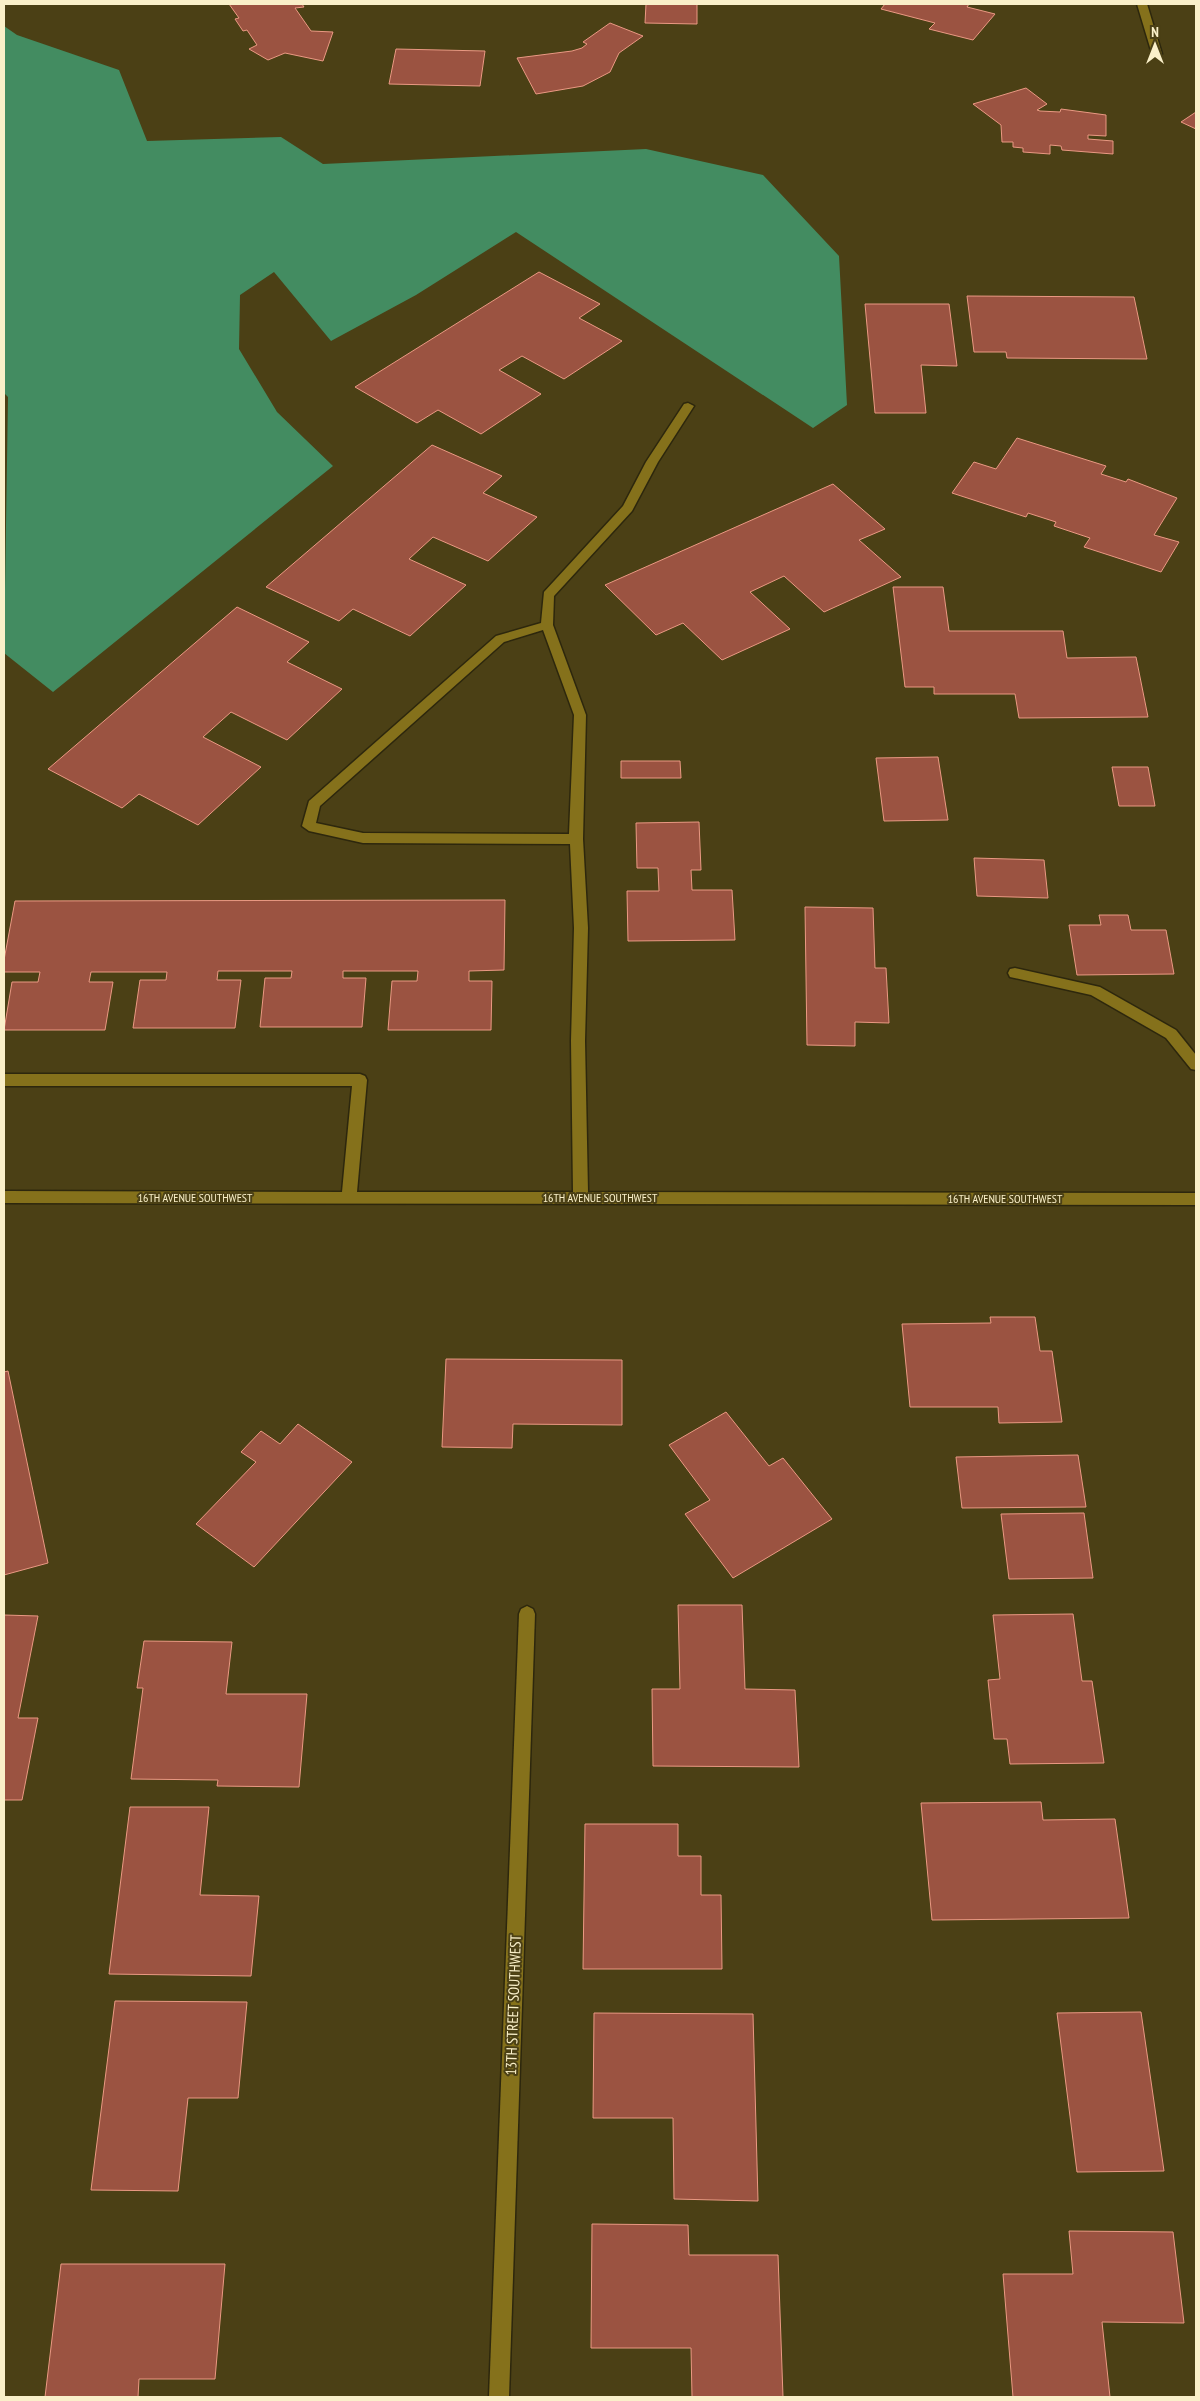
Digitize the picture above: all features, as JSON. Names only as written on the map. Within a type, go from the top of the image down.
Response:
[{"type":"street","points":[[1142,4],[1157,54]]},
{"type":"street","points":[[581,1196],[578,1041],[581,928],[576,839],[580,715],[547,625],[548,595],[628,508],[652,462],[688,406]]},
{"type":"street","points":[[547,625],[500,639],[314,804],[309,826],[363,838],[576,839]]},
{"type":"street","points":[[1015,973],[1095,991],[1171,1034],[1196,1065]]},
{"type":"street","points":[[4,1080],[360,1080],[349,1197]]},
{"type":"street","name":"16TH AVENUE SOUTHWEST","points":[[4,1197],[581,1196],[1196,1199]]},
{"type":"street","name":"13TH STREET SOUTHWEST","points":[[499,2397],[527,1614]]},
{"type":"green space","points":[[4,26],[17,35],[119,70],[147,141],[281,137],[323,164],[646,149],[763,175],[839,256],[847,405],[813,428],[516,232],[416,295],[331,341],[274,272],[240,295],[239,349],[277,412],[333,466],[53,692],[4,653],[8,397],[4,393]]},
{"type":"building","points":[[229,4],[302,4],[304,7],[295,8],[311,31],[333,32],[323,61],[285,53],[268,60],[249,49],[257,45],[247,30],[243,31],[235,19],[239,18]]},
{"type":"building","points":[[646,4],[697,4],[697,24],[645,23]]},
{"type":"building","points":[[885,4],[969,4],[967,7],[995,14],[973,40],[929,29],[935,23],[881,9]]},
{"type":"building","points":[[610,23],[643,36],[619,53],[610,72],[583,86],[536,94],[517,58],[582,48],[587,44],[583,42]]},
{"type":"building","points":[[396,49],[485,51],[480,86],[389,84]]},
{"type":"building","points":[[1026,88],[1047,104],[1037,110],[1060,112],[1061,109],[1106,115],[1106,136],[1088,135],[1088,139],[1113,141],[1113,154],[1062,150],[1061,146],[1050,145],[1050,154],[1023,152],[1023,148],[1013,147],[1013,142],[1002,142],[1001,125],[973,104]]},
{"type":"building","points":[[1196,112],[1196,129],[1181,122]]},
{"type":"building","points":[[539,272],[600,304],[579,318],[622,341],[564,379],[522,356],[499,370],[541,394],[481,434],[438,410],[417,423],[355,387]]},
{"type":"building","points":[[967,296],[1134,297],[1147,359],[1007,358],[1006,352],[974,352]]},
{"type":"building","points":[[865,304],[949,304],[957,366],[921,365],[926,413],[875,413]]},
{"type":"building","points":[[1017,438],[1106,466],[1101,474],[1126,482],[1128,479],[1177,498],[1154,535],[1179,542],[1161,572],[1084,547],[1090,538],[1054,526],[1056,522],[1028,513],[1026,517],[952,493],[974,462],[996,469]]},
{"type":"building","points":[[432,445],[502,476],[483,493],[537,517],[488,561],[433,537],[409,559],[466,585],[410,636],[353,609],[339,621],[266,587]]},
{"type":"building","points":[[833,484],[885,529],[859,540],[901,577],[824,612],[784,576],[750,592],[790,629],[722,660],[683,623],[656,635],[605,585]]},
{"type":"building","points":[[893,587],[943,587],[949,631],[1063,631],[1067,658],[1136,657],[1148,717],[1019,718],[1015,694],[934,694],[934,687],[905,687]]},
{"type":"building","points":[[237,607],[309,642],[287,662],[342,689],[287,740],[231,712],[203,737],[261,767],[198,825],[139,794],[122,808],[48,769]]},
{"type":"building","points":[[938,757],[948,820],[884,821],[876,758]]},
{"type":"building","points":[[621,761],[680,761],[681,778],[621,778]]},
{"type":"building","points":[[1112,767],[1148,767],[1155,806],[1119,806]]},
{"type":"building","points":[[699,822],[701,870],[691,870],[692,890],[732,890],[735,940],[628,941],[627,891],[659,891],[658,868],[637,868],[636,823]]},
{"type":"building","points":[[974,858],[1044,860],[1048,898],[977,896]]},
{"type":"building","points":[[505,900],[504,970],[469,971],[469,981],[492,981],[491,1030],[388,1030],[392,981],[417,981],[418,971],[343,971],[343,978],[366,978],[362,1027],[260,1027],[265,978],[291,978],[292,971],[218,971],[217,980],[241,980],[235,1028],[133,1028],[140,980],[166,980],[167,972],[91,972],[89,982],[113,982],[105,1030],[4,1030],[12,982],[38,982],[40,972],[4,972],[4,960],[15,901]]},
{"type":"building","points":[[805,907],[873,908],[875,968],[886,968],[889,1023],[855,1022],[855,1046],[807,1045]]},
{"type":"building","points":[[1099,915],[1128,915],[1131,930],[1166,930],[1174,974],[1077,975],[1069,925],[1101,925]]},
{"type":"building","points":[[990,1317],[1035,1317],[1040,1351],[1052,1351],[1062,1422],[999,1423],[998,1407],[910,1407],[902,1324],[991,1323]]},
{"type":"building","points":[[446,1359],[622,1360],[622,1425],[513,1424],[512,1448],[442,1447]]},
{"type":"building","points":[[8,1371],[48,1563],[4,1575],[4,1372]]},
{"type":"building","points":[[726,1412],[769,1466],[783,1458],[832,1519],[733,1578],[685,1514],[710,1500],[669,1445]]},
{"type":"building","points":[[298,1424],[352,1462],[254,1567],[196,1524],[256,1462],[241,1452],[261,1431],[280,1444]]},
{"type":"building","points":[[1078,1455],[1086,1507],[962,1508],[956,1457]]},
{"type":"building","points":[[1084,1513],[1093,1578],[1009,1579],[1001,1514]]},
{"type":"building","points":[[678,1605],[742,1605],[745,1689],[795,1690],[799,1767],[653,1766],[652,1689],[680,1689]]},
{"type":"building","points":[[1073,1614],[1082,1681],[1092,1681],[1104,1763],[1010,1764],[1007,1739],[994,1739],[988,1680],[1000,1679],[993,1615]]},
{"type":"building","points":[[4,1615],[38,1616],[18,1718],[38,1718],[22,1800],[4,1800]]},
{"type":"building","points":[[144,1641],[232,1642],[226,1694],[307,1694],[299,1787],[217,1786],[218,1780],[131,1779],[143,1688],[137,1688]]},
{"type":"building","points":[[1041,1802],[1043,1820],[1115,1819],[1129,1918],[932,1920],[921,1803]]},
{"type":"building","points":[[130,1807],[209,1807],[200,1895],[259,1896],[251,1976],[109,1974]]},
{"type":"building","points":[[585,1824],[678,1824],[678,1856],[701,1856],[701,1895],[721,1895],[722,1969],[583,1969]]},
{"type":"building","points":[[115,2001],[247,2002],[238,2098],[188,2098],[178,2191],[91,2190]]},
{"type":"building","points":[[1141,2012],[1164,2171],[1077,2172],[1057,2013]]},
{"type":"building","points":[[594,2013],[753,2014],[758,2201],[674,2199],[673,2118],[593,2118]]},
{"type":"building","points":[[592,2224],[688,2225],[689,2255],[778,2255],[783,2397],[692,2397],[691,2348],[591,2348]]},
{"type":"building","points":[[1069,2231],[1173,2232],[1184,2323],[1102,2322],[1110,2397],[1013,2397],[1003,2274],[1073,2274]]},
{"type":"building","points":[[61,2264],[225,2264],[215,2379],[139,2379],[138,2397],[45,2397]]}]
